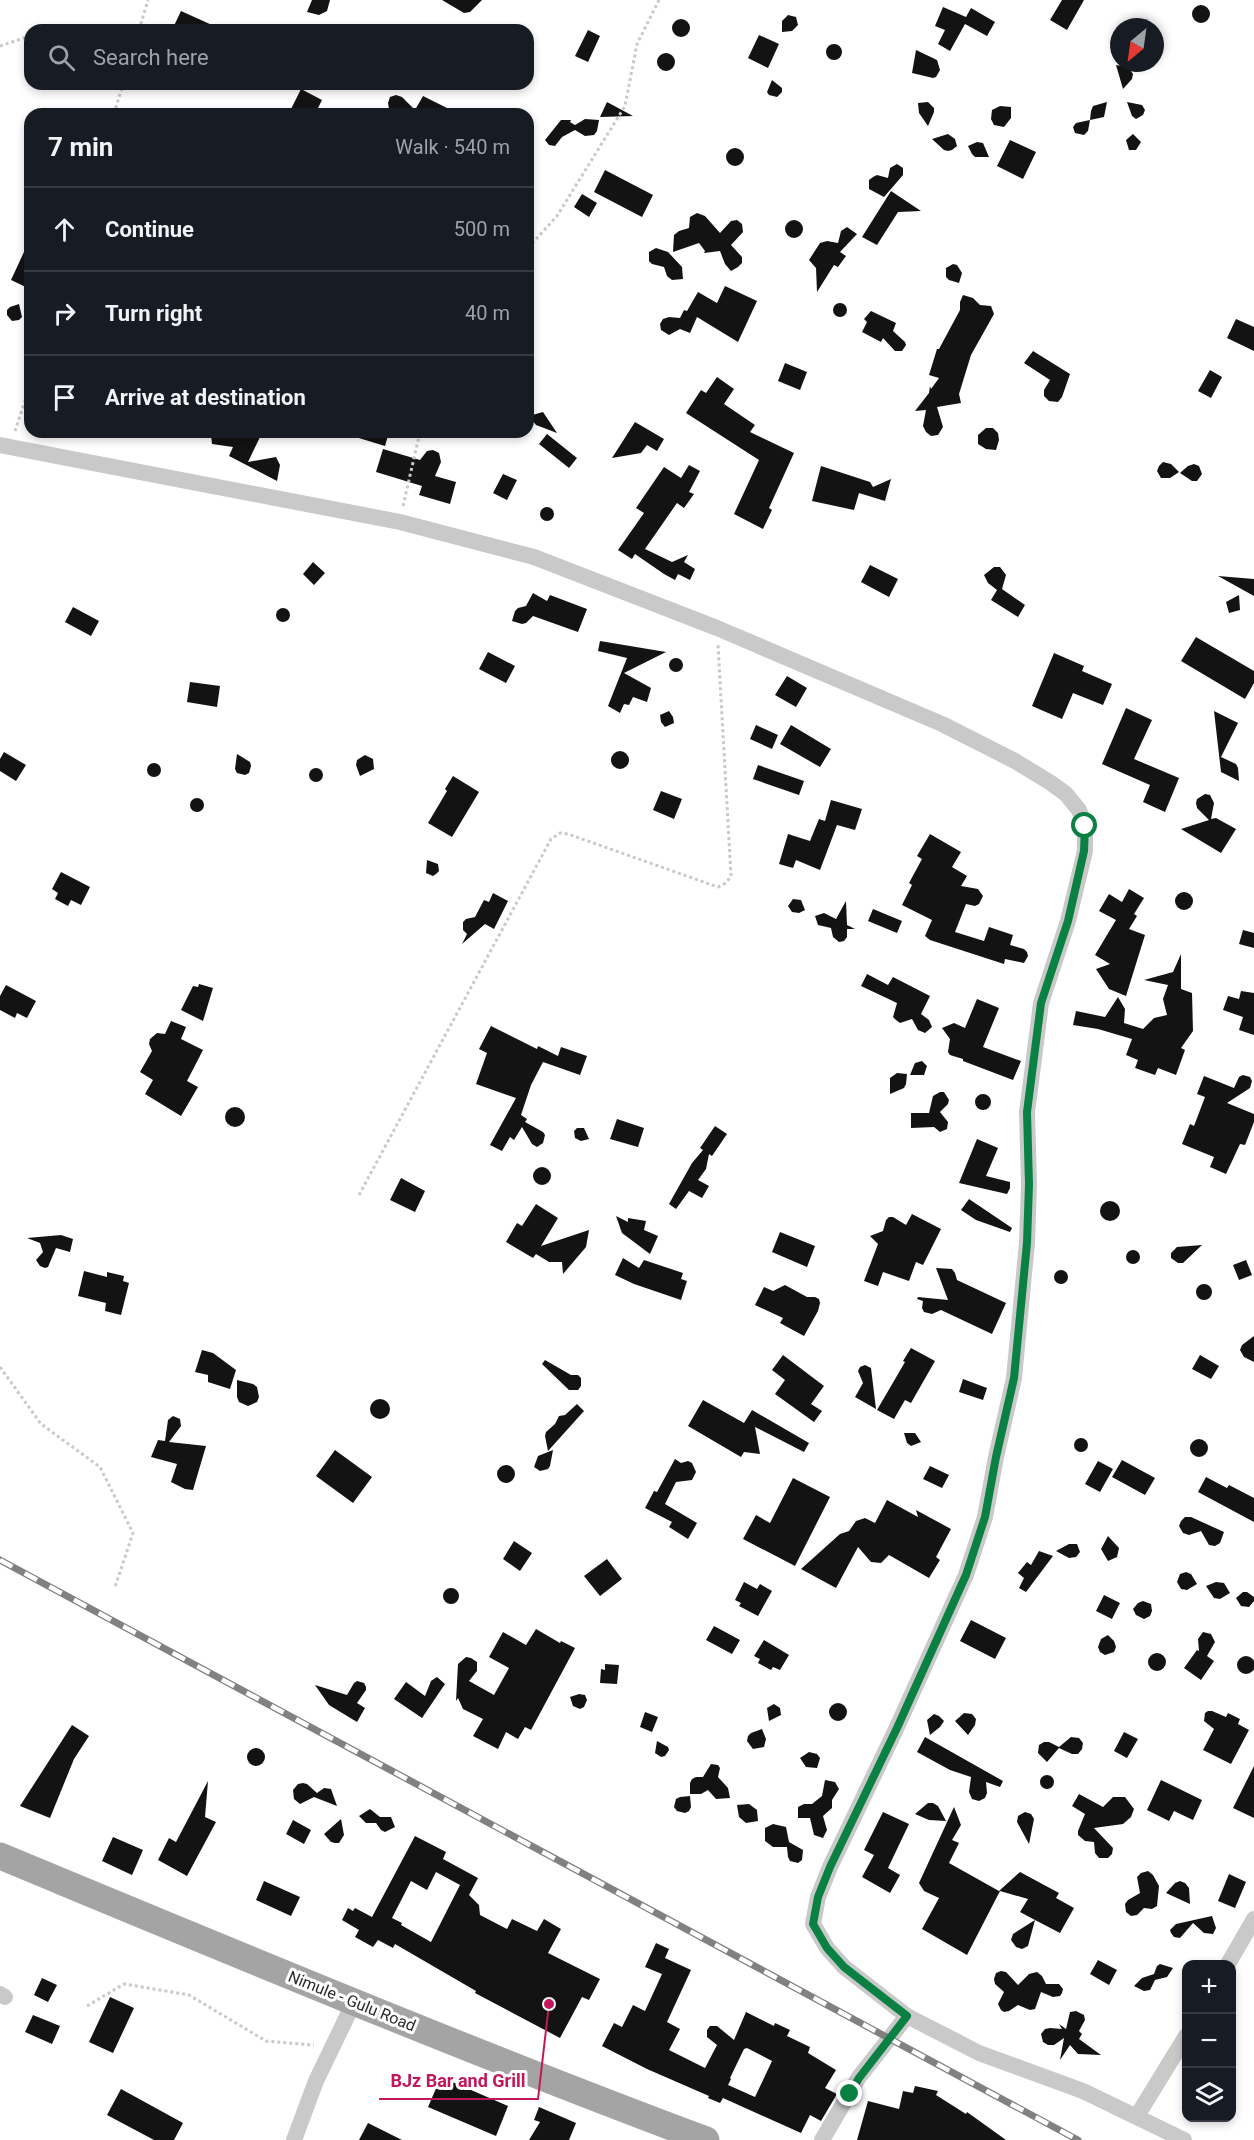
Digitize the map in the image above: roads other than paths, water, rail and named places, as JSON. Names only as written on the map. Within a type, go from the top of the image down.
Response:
[{"type":"main road","name":"Nimule - Gulu Road","points":[[0,1856],[595,2099],[706,2140]]},
{"type":"street","points":[[5,446],[400,522],[534,557],[717,628],[942,724],[1015,761],[1066,794],[1079,810],[1085,826],[1084,851],[1068,921],[1041,1003],[1027,1112],[1029,1184],[1027,1243],[1014,1378],[985,1517],[966,1575],[897,1728],[830,1867],[818,1897],[813,1924],[827,1948],[844,1967],[907,2016],[979,2053],[1083,2091],[1184,2140]]},
{"type":"street","points":[[1231,1960],[1254,1918]]},
{"type":"street","points":[[294,2140],[332,2047],[354,2002]]},
{"type":"street","points":[[822,2140],[859,2078],[907,2016]]},
{"type":"street","points":[[1137,2116],[1182,2043]]},
{"type":"railway","points":[[0,1560],[1078,2140]]},
{"type":"place","name":"BJz Bar and Grill","points":[[549,2004]]}]
